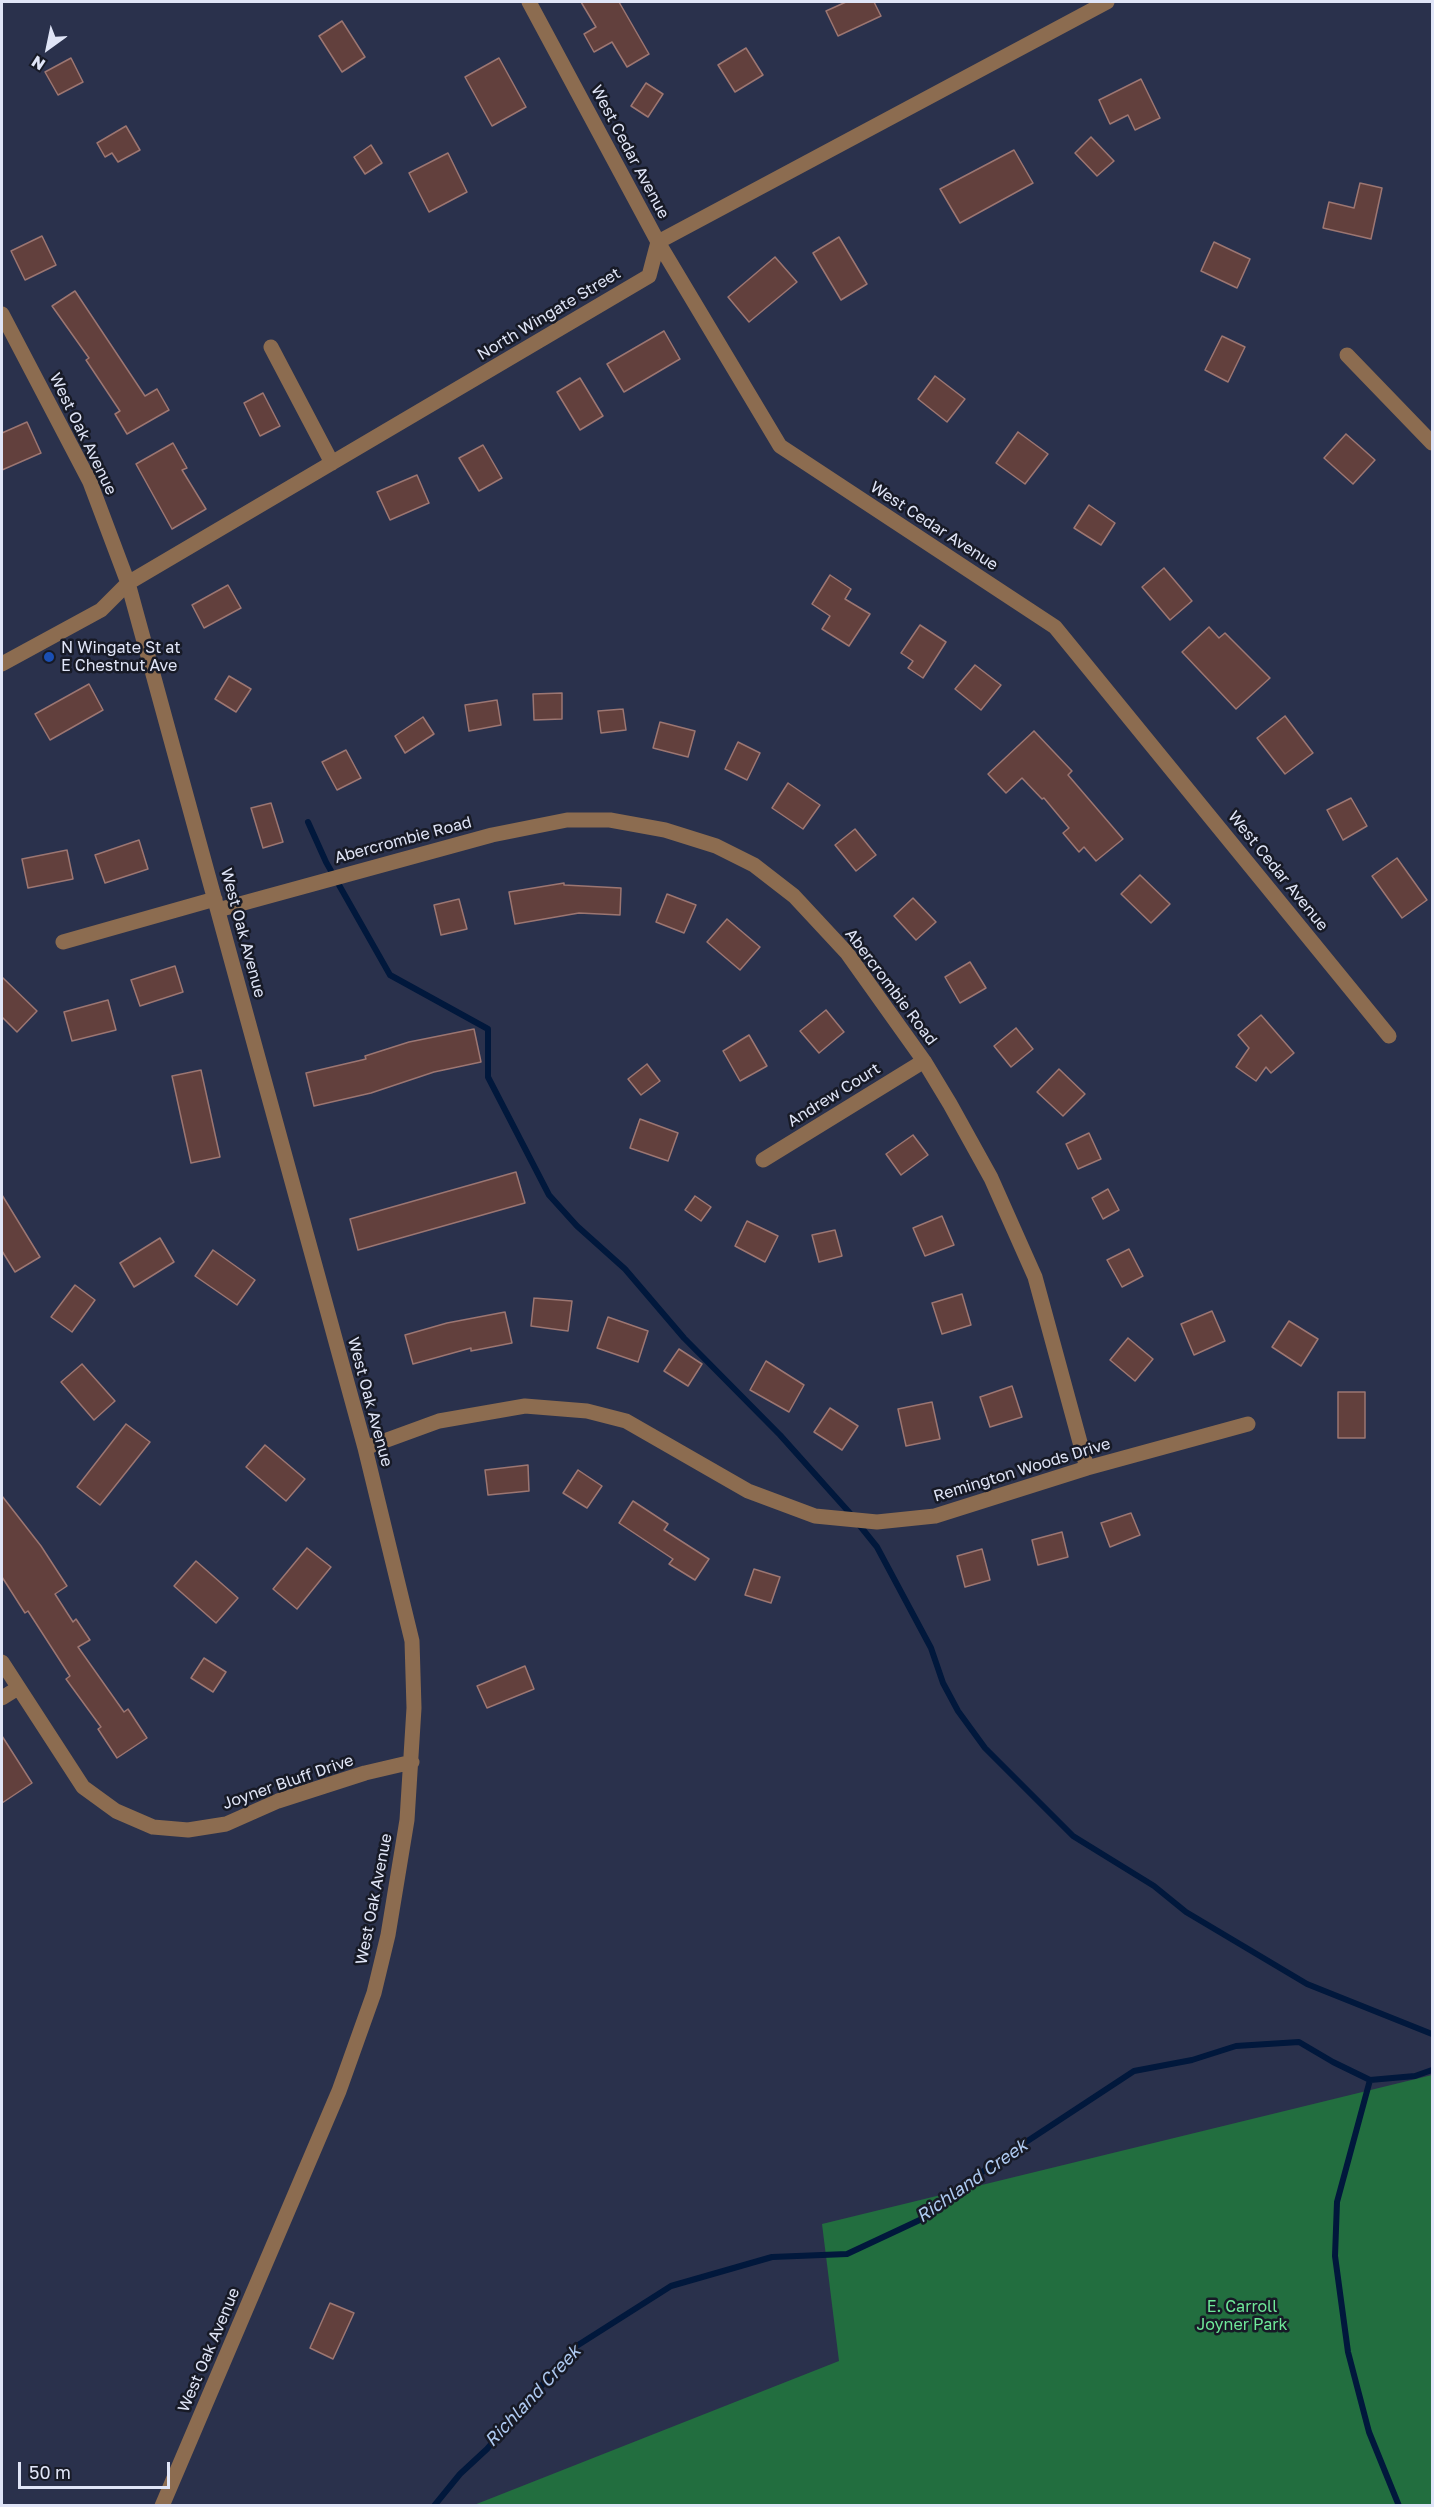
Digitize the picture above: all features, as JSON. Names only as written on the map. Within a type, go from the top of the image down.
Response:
[{"type":"street","name":"West Cedar Avenue","points":[[529,2],[658,242],[780,446],[1054,627],[1389,1036]]},
{"type":"street","points":[[658,242],[1107,2]]},
{"type":"street","name":"North Wingate Street","points":[[2,664],[101,610],[128,583],[649,276],[658,242]]},
{"type":"street","name":"West Oak Avenue","points":[[2,315],[90,482],[128,583],[365,1448],[412,1641],[414,1708],[407,1820],[388,1935],[374,1993],[339,2091],[162,2505]]},
{"type":"street","points":[[271,347],[332,463]]},
{"type":"street","points":[[1347,355],[1432,443]]},
{"type":"street","name":"Abercrombie Road","points":[[63,942],[492,835],[567,820],[610,820],[665,830],[716,846],[754,865],[794,896],[847,953],[924,1061],[991,1178],[1035,1277],[1087,1468]]},
{"type":"street","name":"Andrew Court","points":[[764,1160],[924,1061]]},
{"type":"street","name":"Remington Woods Drive","points":[[365,1448],[439,1421],[525,1406],[587,1411],[626,1421],[748,1491],[814,1516],[877,1522],[935,1516],[1087,1468],[1248,1424]]},
{"type":"street","name":"Joyner Bluff Drive","points":[[2,1662],[83,1786],[116,1811],[153,1827],[188,1830],[226,1824],[278,1801],[365,1773],[412,1762]]},
{"type":"street","points":[[2,1698],[18,1688]]},
{"type":"green space","name":"E. Carroll Joyner Park","points":[[1432,2075],[1432,2505],[474,2505],[839,2361],[822,2224]]},
{"type":"building","points":[[581,2],[619,2],[649,54],[627,67],[612,42],[594,52],[584,34],[596,27]]},
{"type":"building","points":[[846,2],[874,2],[881,16],[838,36],[826,11]]},
{"type":"building","points":[[342,21],[365,57],[342,72],[319,36]]},
{"type":"building","points":[[746,48],[763,75],[735,92],[718,65]]},
{"type":"building","points":[[71,58],[83,82],[58,95],[45,72]]},
{"type":"building","points":[[499,58],[526,107],[492,126],[465,77]]},
{"type":"building","points":[[1141,79],[1160,118],[1135,130],[1128,115],[1110,124],[1099,100]]},
{"type":"building","points":[[646,83],[663,94],[648,117],[631,106]]},
{"type":"building","points":[[126,126],[140,150],[118,162],[112,153],[105,157],[97,143]]},
{"type":"building","points":[[1091,137],[1114,161],[1097,176],[1075,153]]},
{"type":"building","points":[[371,145],[382,163],[365,174],[354,157]]},
{"type":"building","points":[[1014,150],[1033,183],[960,223],[940,189]]},
{"type":"building","points":[[448,153],[467,192],[429,212],[409,173]]},
{"type":"building","points":[[1360,183],[1382,188],[1371,239],[1323,228],[1329,202],[1354,208]]},
{"type":"building","points":[[42,236],[56,265],[25,280],[11,251]]},
{"type":"building","points":[[839,237],[867,284],[841,300],[813,253]]},
{"type":"building","points":[[1214,242],[1250,259],[1237,288],[1201,271]]},
{"type":"building","points":[[775,257],[797,282],[749,322],[728,297]]},
{"type":"building","points":[[75,291],[145,396],[157,389],[169,410],[127,434],[115,414],[120,411],[86,360],[89,358],[52,306]]},
{"type":"building","points":[[664,331],[680,359],[624,392],[607,364]]},
{"type":"building","points":[[1222,336],[1245,347],[1228,382],[1205,370]]},
{"type":"building","points":[[935,376],[965,399],[947,422],[918,399]]},
{"type":"building","points":[[580,378],[603,416],[580,430],[557,392]]},
{"type":"building","points":[[263,393],[280,426],[260,436],[244,403]]},
{"type":"building","points":[[27,422],[41,453],[2,470],[2,433]]},
{"type":"building","points":[[1018,432],[1048,454],[1025,484],[996,463]]},
{"type":"building","points":[[1346,434],[1375,460],[1353,484],[1324,458]]},
{"type":"building","points":[[173,443],[187,468],[182,470],[206,509],[172,529],[136,464]]},
{"type":"building","points":[[483,445],[502,478],[479,491],[459,458]]},
{"type":"building","points":[[417,475],[429,503],[390,520],[377,492]]},
{"type":"building","points":[[1089,505],[1115,523],[1101,545],[1074,528]]},
{"type":"building","points":[[1164,568],[1192,601],[1170,620],[1142,587]]},
{"type":"building","points":[[830,575],[851,589],[845,599],[870,614],[849,646],[822,629],[830,616],[812,604]]},
{"type":"building","points":[[228,585],[241,608],[204,628],[192,605]]},
{"type":"building","points":[[920,625],[946,642],[923,678],[908,668],[913,661],[901,653]]},
{"type":"building","points":[[1209,627],[1219,638],[1225,633],[1270,678],[1236,709],[1182,652]]},
{"type":"building","points":[[975,665],[1001,685],[981,710],[955,689]]},
{"type":"building","points":[[229,676],[251,689],[236,712],[215,699]]},
{"type":"building","points":[[89,684],[103,710],[50,740],[35,714]]},
{"type":"building","points":[[562,693],[562,719],[534,720],[533,694]]},
{"type":"building","points":[[497,700],[501,725],[469,731],[465,705]]},
{"type":"building","points":[[623,709],[626,730],[601,733],[598,711]]},
{"type":"building","points":[[1285,716],[1313,753],[1285,774],[1257,738]]},
{"type":"building","points":[[423,717],[434,734],[405,753],[395,736]]},
{"type":"building","points":[[660,722],[695,731],[688,757],[653,748]]},
{"type":"building","points":[[1034,731],[1072,771],[1068,775],[1123,839],[1096,861],[1084,847],[1079,852],[1063,833],[1069,828],[1044,798],[1042,799],[1022,778],[1006,793],[988,774]]},
{"type":"building","points":[[738,742],[760,753],[747,780],[725,769]]},
{"type":"building","points":[[346,750],[361,778],[337,790],[322,762]]},
{"type":"building","points":[[788,783],[820,805],[803,829],[772,808]]},
{"type":"building","points":[[1351,798],[1367,826],[1343,840],[1327,810]]},
{"type":"building","points":[[271,803],[283,842],[263,848],[251,808]]},
{"type":"building","points":[[855,829],[876,855],[856,871],[835,845]]},
{"type":"building","points":[[139,840],[148,869],[105,883],[95,855]]},
{"type":"building","points":[[67,850],[73,879],[28,888],[22,859]]},
{"type":"building","points":[[1397,858],[1427,900],[1402,918],[1372,876]]},
{"type":"building","points":[[1140,875],[1170,904],[1151,923],[1121,894]]},
{"type":"building","points":[[564,883],[564,885],[621,888],[620,915],[579,913],[515,924],[509,892]]},
{"type":"building","points":[[667,894],[696,905],[684,933],[656,922]]},
{"type":"building","points":[[913,898],[936,922],[916,940],[894,916]]},
{"type":"building","points":[[459,899],[467,929],[441,935],[434,905]]},
{"type":"building","points":[[727,919],[760,947],[740,970],[707,942]]},
{"type":"building","points":[[970,962],[986,988],[960,1003],[945,977]]},
{"type":"building","points":[[175,966],[183,992],[140,1006],[131,980]]},
{"type":"building","points":[[2,977],[37,1011],[17,1032],[2,1017]]},
{"type":"building","points":[[108,1000],[116,1030],[72,1041],[64,1012]]},
{"type":"building","points":[[826,1010],[844,1032],[819,1053],[800,1031]]},
{"type":"building","points":[[1261,1015],[1294,1053],[1271,1073],[1266,1067],[1256,1081],[1236,1067],[1249,1048],[1238,1035]]},
{"type":"building","points":[[1016,1028],[1033,1049],[1011,1067],[994,1046]]},
{"type":"building","points":[[474,1029],[481,1062],[434,1072],[371,1093],[314,1106],[306,1073],[366,1059],[365,1056],[409,1042]]},
{"type":"building","points":[[749,1035],[767,1066],[740,1081],[723,1051]]},
{"type":"building","points":[[647,1064],[660,1081],[641,1095],[628,1079]]},
{"type":"building","points":[[1059,1069],[1085,1094],[1063,1116],[1037,1092]]},
{"type":"building","points":[[201,1070],[220,1157],[191,1163],[172,1076]]},
{"type":"building","points":[[640,1119],[678,1133],[668,1161],[630,1148]]},
{"type":"building","points":[[1089,1133],[1101,1159],[1078,1169],[1066,1144]]},
{"type":"building","points":[[913,1135],[928,1155],[901,1175],[886,1154]]},
{"type":"building","points":[[516,1172],[525,1203],[358,1250],[350,1219]]},
{"type":"building","points":[[1108,1189],[1119,1210],[1103,1219],[1092,1198]]},
{"type":"building","points":[[2,1195],[40,1257],[15,1272],[2,1251]]},
{"type":"building","points":[[695,1196],[711,1207],[701,1221],[685,1210]]},
{"type":"building","points":[[942,1216],[954,1245],[925,1256],[913,1228]]},
{"type":"building","points":[[747,1221],[778,1236],[765,1262],[735,1246]]},
{"type":"building","points":[[835,1230],[842,1256],[819,1262],[812,1235]]},
{"type":"building","points":[[160,1238],[174,1262],[134,1287],[120,1263]]},
{"type":"building","points":[[1129,1249],[1143,1276],[1122,1287],[1107,1260]]},
{"type":"building","points":[[213,1250],[255,1280],[237,1305],[195,1276]]},
{"type":"building","points":[[75,1285],[95,1300],[72,1332],[51,1317]]},
{"type":"building","points":[[962,1294],[971,1325],[942,1334],[932,1303]]},
{"type":"building","points":[[534,1298],[572,1301],[568,1331],[531,1326]]},
{"type":"building","points":[[1212,1311],[1225,1341],[1194,1355],[1181,1324]]},
{"type":"building","points":[[505,1312],[512,1343],[471,1351],[471,1348],[413,1364],[405,1335],[447,1323]]},
{"type":"building","points":[[608,1317],[648,1331],[638,1362],[597,1348]]},
{"type":"building","points":[[1289,1321],[1318,1339],[1301,1366],[1272,1347]]},
{"type":"building","points":[[1128,1338],[1153,1359],[1135,1381],[1110,1360]]},
{"type":"building","points":[[679,1349],[702,1364],[688,1386],[664,1371]]},
{"type":"building","points":[[766,1361],[804,1385],[789,1412],[750,1390]]},
{"type":"building","points":[[82,1364],[115,1401],[94,1420],[61,1382]]},
{"type":"building","points":[[1012,1386],[1022,1417],[990,1427],[980,1397]]},
{"type":"building","points":[[1338,1392],[1365,1392],[1365,1438],[1338,1438]]},
{"type":"building","points":[[932,1402],[940,1439],[906,1446],[898,1409]]},
{"type":"building","points":[[830,1408],[858,1426],[842,1450],[814,1432]]},
{"type":"building","points":[[126,1424],[150,1442],[100,1505],[77,1487]]},
{"type":"building","points":[[265,1445],[305,1479],[286,1501],[246,1467]]},
{"type":"building","points":[[528,1465],[529,1491],[488,1495],[485,1470]]},
{"type":"building","points":[[578,1470],[602,1486],[587,1508],[563,1493]]},
{"type":"building","points":[[2,1496],[41,1546],[67,1586],[55,1594],[73,1622],[76,1619],[90,1640],[78,1647],[124,1712],[128,1709],[147,1738],[117,1758],[98,1729],[101,1727],[66,1679],[70,1676],[28,1611],[25,1613],[2,1577]]},
{"type":"building","points":[[633,1501],[668,1524],[664,1530],[709,1559],[695,1580],[669,1564],[673,1559],[619,1523]]},
{"type":"building","points":[[1131,1513],[1140,1535],[1110,1547],[1101,1523]]},
{"type":"building","points":[[1062,1532],[1068,1557],[1038,1565],[1032,1540]]},
{"type":"building","points":[[307,1548],[331,1567],[297,1609],[273,1589]]},
{"type":"building","points":[[982,1549],[990,1580],[965,1587],[957,1556]]},
{"type":"building","points":[[196,1561],[238,1598],[216,1623],[174,1586]]},
{"type":"building","points":[[754,1569],[780,1577],[771,1603],[745,1595]]},
{"type":"building","points":[[204,1658],[226,1672],[213,1692],[191,1678]]},
{"type":"building","points":[[525,1666],[534,1689],[487,1708],[477,1686]]},
{"type":"building","points":[[2,1736],[32,1783],[2,1803]]},
{"type":"building","points":[[330,2303],[354,2313],[333,2359],[310,2348]]},
{"type":"waterway","points":[[308,822],[326,862],[390,975],[488,1029],[488,1077],[549,1195],[577,1226],[625,1269],[684,1338],[780,1435],[877,1547],[931,1648],[943,1683],[958,1711],[985,1748],[1073,1836],[1154,1886],[1186,1912],[1307,1984],[1432,2034]]},
{"type":"waterway","name":"Richland Creek","points":[[434,2506],[460,2474],[487,2449],[575,2347],[671,2286],[772,2257],[847,2254],[924,2218],[991,2165],[1134,2071],[1192,2060],[1236,2046],[1299,2042],[1370,2080],[1415,2076],[1432,2070]]},
{"type":"waterway","points":[[1370,2080],[1337,2202],[1335,2256],[1348,2352],[1369,2432],[1399,2506]]},
{"type":"place","name":"N Wingate St at E Chestnut Ave","points":[[49,657]]}]
